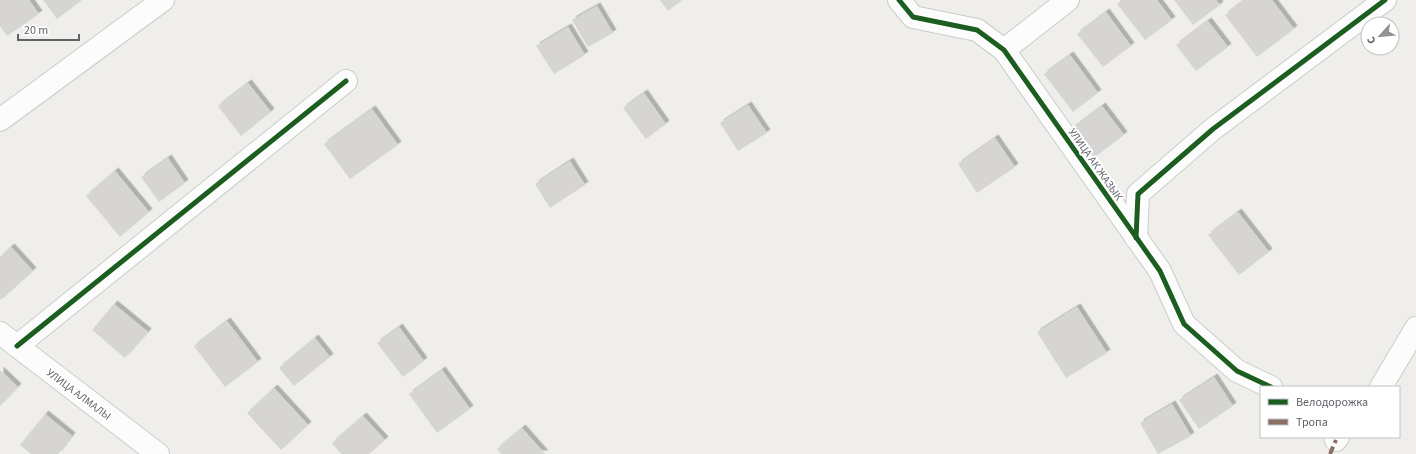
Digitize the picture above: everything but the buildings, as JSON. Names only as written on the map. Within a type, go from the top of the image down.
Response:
[{"type":"street","points":[[0,120],[163,0]]},
{"type":"street","name":"УЛИЦА АК ЖАЗЫК","points":[[899,0],[913,17],[977,30],[1004,50],[1160,271],[1184,324],[1237,371],[1269,386]]},
{"type":"street","points":[[1004,50],[1068,0]]},
{"type":"street","points":[[1136,238],[1138,194],[1213,129],[1385,0]]},
{"type":"street","points":[[8,340],[346,81]]},
{"type":"street","points":[[1382,386],[1416,328]]},
{"type":"street","name":"УЛИЦА АЛМАЛЫ","points":[[8,340],[158,454]]},
{"type":"marked path","points":[[1330,454],[1336,440]]},
{"type":"cycle path","points":[[899,0],[913,17],[977,30],[1004,50],[1160,271],[1184,324],[1237,371],[1269,386]]},
{"type":"cycle path","points":[[1136,238],[1138,194],[1213,129],[1385,0]]},
{"type":"cycle path","points":[[17,346],[346,81]]}]
